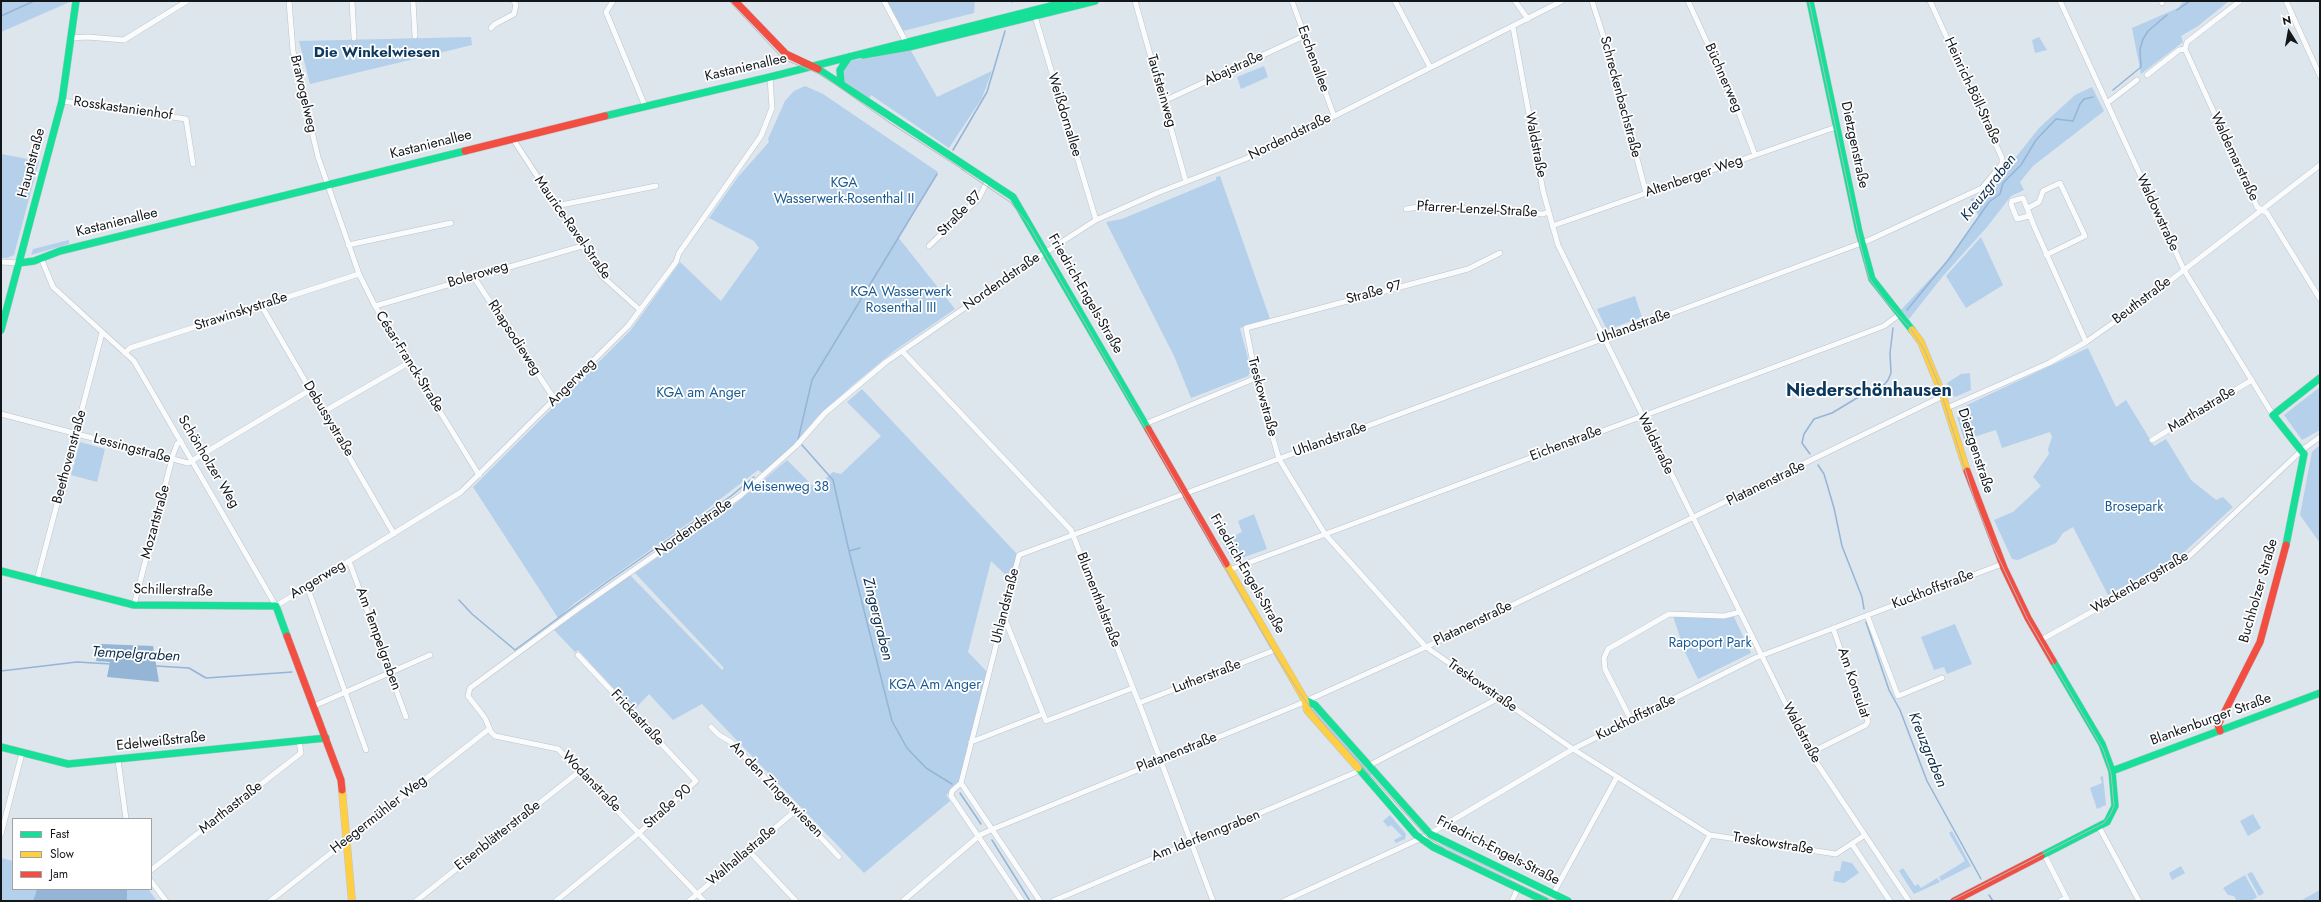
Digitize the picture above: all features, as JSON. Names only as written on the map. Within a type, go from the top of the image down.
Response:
[{"type":"main road","name":"Hauptstraße","points":[[1,330],[62,101],[76,1]]},
{"type":"main road","name":"Friedrich-Engels-Straße","points":[[736,1],[779,48],[793,58],[811,66],[841,83],[892,119],[988,180],[1015,199],[1305,700],[1307,710],[1359,771],[1421,838],[1433,847],[1545,901]]},
{"type":"main road","name":"Kastanienallee","points":[[1034,13],[1070,1]]},
{"type":"main road","name":"Kastanienallee","points":[[19,263],[41,258],[67,249],[645,106],[1034,13],[1095,1]]},
{"type":"main road","name":"Dietzgenstraße","points":[[1810,1],[1836,128],[1862,243],[1872,279],[1881,294],[1900,314],[1922,342],[1944,396],[1976,498],[2002,564],[2041,640],[2102,744],[2112,771],[2116,801],[2110,819],[2097,828],[2045,856],[1954,901]]},
{"type":"main road","points":[[841,83],[840,70],[850,57]]},
{"type":"main road","points":[[2302,450],[2273,414],[2320,378]]},
{"type":"main road","name":"Buchholzer Straße","points":[[2220,731],[2218,725],[2260,642],[2283,562],[2304,454],[2302,450]]},
{"type":"main road","name":"Schillerstraße","points":[[1,571],[134,605],[276,606]]},
{"type":"main road","name":"Schönholzer Weg","points":[[276,606],[341,780],[352,901]]},
{"type":"main road","name":"Blankenburger Straße","points":[[2112,771],[2320,693]]},
{"type":"main road","name":"Friedrich-Engels-Straße","points":[[1305,700],[1315,705],[1414,818],[1430,834],[1568,901]]},
{"type":"main road","name":"Edelweißstraße","points":[[1,748],[68,764],[326,738]]},
{"type":"street","points":[[71,38],[87,37],[124,40],[187,1]]},
{"type":"street","name":"Bratvogelweg","points":[[290,1],[290,37],[294,58],[318,157],[327,185]]},
{"type":"street","points":[[352,1],[354,38]]},
{"type":"street","points":[[413,1],[415,36]]},
{"type":"street","points":[[491,28],[495,24],[514,14],[516,5],[514,1]]},
{"type":"street","points":[[613,1],[606,12],[645,106]]},
{"type":"street","points":[[884,1],[907,44]]},
{"type":"street","name":"Taufsteinweg","points":[[1135,1],[1186,182]]},
{"type":"street","name":"Eschenallee","points":[[1292,1],[1334,116]]},
{"type":"street","points":[[1395,1],[1430,68]]},
{"type":"street","points":[[1515,1],[1528,19]]},
{"type":"street","name":"Nordendstraße","points":[[489,729],[485,718],[468,692],[470,688],[579,608],[740,496],[796,446],[825,414],[886,362],[1046,252],[1096,220],[1245,159],[1513,27],[1562,1]]},
{"type":"street","name":"Schreckenbachstraße","points":[[1592,1],[1612,63],[1646,194]]},
{"type":"street","name":"Büchnerweg","points":[[1688,1],[1736,106],[1755,155]]},
{"type":"street","name":"Heinrich-Böll-Straße","points":[[1862,243],[1982,188],[2003,161],[1930,1]]},
{"type":"street","name":"Waldowstraße","points":[[2060,1],[2184,270],[2273,414]]},
{"type":"street","points":[[2147,75],[2179,50],[2185,49],[2187,42],[2240,1]]},
{"type":"street","points":[[2286,1],[2320,76]]},
{"type":"street","name":"Weißdornallee","points":[[1034,13],[1096,220]]},
{"type":"street","name":"Waldstraße","points":[[1513,27],[1548,212],[1562,252],[1603,338],[1810,753],[1909,901]]},
{"type":"street","name":"Abajstraße","points":[[1164,101],[1304,36]]},
{"type":"street","name":"Waldemarstraße","points":[[2185,49],[2257,207],[2267,213],[2320,299]]},
{"type":"street","name":"Angerweg","points":[[276,606],[461,492],[628,326],[676,262],[680,253],[761,136],[772,108],[770,77]]},
{"type":"street","points":[[2107,103],[2137,80]]},
{"type":"street","name":"Rosskastanienhof","points":[[62,101],[186,119],[193,164]]},
{"type":"street","name":"Altenberger Weg","points":[[1552,226],[1836,128]]},
{"type":"street","name":"Maurice-Ravel-Straße","points":[[513,139],[602,276],[640,310]]},
{"type":"street","name":"Beuthstraße","points":[[1947,408],[2049,363],[2086,342],[2184,270],[2320,165]]},
{"type":"street","name":"Straße 87","points":[[929,246],[979,198],[988,180]]},
{"type":"street","points":[[2028,208],[2039,202],[2043,191],[2060,183],[2085,236],[2046,254]]},
{"type":"street","name":"César-Franck-Straße","points":[[327,185],[359,274],[374,306],[479,475]]},
{"type":"street","points":[[556,206],[656,186]]},
{"type":"street","points":[[2029,216],[2017,219],[2011,204],[2012,201],[2021,197],[2028,208],[2029,216],[2086,342]]},
{"type":"street","name":"Pfarrer-Lenzel-Straße","points":[[1406,209],[1424,206],[1543,214],[1548,212]]},
{"type":"street","points":[[348,245],[451,223]]},
{"type":"street","name":"Uhlandstraße","points":[[960,784],[1019,555],[1862,243]]},
{"type":"street","name":"Boleroweg","points":[[374,306],[473,276],[582,246]]},
{"type":"street","name":"Straße 97","points":[[1246,328],[1468,269],[1500,253]]},
{"type":"street","name":"Schönholzer Weg","points":[[41,258],[53,287],[134,361],[272,596],[276,606]]},
{"type":"street","points":[[1,262],[19,263]]},
{"type":"street","name":"Strawinskystraße","points":[[125,353],[130,348],[359,274]]},
{"type":"street","name":"Rhapsodieweg","points":[[473,276],[555,400]]},
{"type":"street","name":"Debussystraße","points":[[261,305],[394,534]]},
{"type":"street","name":"Eichenstraße","points":[[1229,570],[1884,326],[1900,314]]},
{"type":"street","name":"Treskowstraße","points":[[1246,328],[1256,378],[1279,459],[1325,534],[1426,646],[1573,749],[1710,835],[1836,854],[1852,844]]},
{"type":"street","name":"Beethovenstraße","points":[[37,580],[102,333]]},
{"type":"street","name":"Blumenthalstraße","points":[[902,351],[1043,500],[1073,535],[1161,760],[1213,901]]},
{"type":"street","points":[[323,412],[410,362]]},
{"type":"street","points":[[1145,424],[1256,378]]},
{"type":"street","name":"Marthastraße","points":[[2152,440],[2252,380]]},
{"type":"street","points":[[192,460],[310,390]]},
{"type":"street","name":"Platanenstraße","points":[[993,829],[1305,700],[1426,646],[1693,519],[1944,396]]},
{"type":"street","name":"Lessingstraße","points":[[1,414],[188,463],[192,460]]},
{"type":"street","name":"Wackenbergstraße","points":[[2041,640],[2185,560],[2302,450],[2320,437]]},
{"type":"street","name":"Mozartstraße","points":[[134,605],[176,444],[181,442]]},
{"type":"street","name":"Am Tempelgraben","points":[[349,561],[406,717]]},
{"type":"street","name":"Kuckhoffstraße","points":[[1284,901],[1430,834],[1573,749],[1761,656],[2002,564]]},
{"type":"street","points":[[307,586],[366,750]]},
{"type":"street","points":[[1631,720],[1604,666],[1604,658],[1608,649],[1669,614],[1724,616],[1740,612]]},
{"type":"street","points":[[1867,615],[1898,696],[1942,678]]},
{"type":"street","points":[[1002,621],[1006,622],[1043,714],[1049,722],[1133,688]]},
{"type":"street","name":"Am Konsulat","points":[[1810,753],[1866,725],[1868,721],[1833,628]]},
{"type":"street","name":"Lutherstraße","points":[[1139,703],[1275,650]]},
{"type":"street","points":[[314,706],[430,655]]},
{"type":"street","name":"Frickastraße","points":[[578,655],[696,781]]},
{"type":"street","points":[[1368,766],[1499,698]]},
{"type":"street","points":[[972,742],[1043,714]]},
{"type":"street","name":"An den Zingerwiesen","points":[[711,727],[719,735],[731,742],[839,857]]},
{"type":"street","name":"Wodanstraße","points":[[489,729],[495,736],[558,749],[640,832],[704,901]]},
{"type":"street","name":"Heegermühler Weg","points":[[270,901],[489,729]]},
{"type":"street","name":"Marthastraße","points":[[152,869],[301,753],[300,741]]},
{"type":"street","points":[[1,834],[22,753]]},
{"type":"street","points":[[118,760],[126,818]]},
{"type":"street","name":"Eisenblätterstraße","points":[[416,901],[580,771]]},
{"type":"street","name":"Am Iderfenngraben","points":[[1053,901],[1359,771]]},
{"type":"street","points":[[1553,894],[1617,777]]},
{"type":"street","name":"Straße 90","points":[[556,901],[640,832],[696,781]]},
{"type":"street","points":[[1022,901],[980,835],[951,796],[952,791],[960,784],[993,829],[1040,901]]},
{"type":"street","name":"Walhallastraße","points":[[689,901],[795,811]]},
{"type":"street","points":[[2097,828],[2140,901]]},
{"type":"street","points":[[903,901],[980,835],[993,829]]},
{"type":"street","points":[[1674,901],[1710,835]]},
{"type":"street","points":[[1865,835],[1852,844],[1890,901]]},
{"type":"street","points":[[749,851],[796,901]]},
{"type":"street","points":[[2045,856],[2067,899],[2060,901]]},
{"type":"street","points":[[152,882],[166,901]]},
{"type":"street","points":[[1512,901],[1518,888]]},
{"type":"green space","points":[[1,1],[72,1],[1,32]]},
{"type":"green space","points":[[887,1],[975,1],[974,13],[903,31]]},
{"type":"green space","points":[[2184,1],[2229,1],[2198,26],[2181,36],[2183,42],[2141,74],[2132,28],[2178,8]]},
{"type":"green space","points":[[471,37],[472,45],[310,84],[299,41]]},
{"type":"green space","points":[[2039,37],[2047,50],[2035,53],[2032,40]]},
{"type":"green space","points":[[910,49],[937,97],[992,71],[982,98],[949,148],[871,95],[869,99],[844,83],[842,68],[850,61]]},
{"type":"green space","points":[[1264,66],[1268,77],[1241,89],[1237,77]]},
{"type":"green space","name":"KGA am Anger","points":[[805,86],[823,94],[938,172],[898,237],[955,309],[894,351],[854,384],[817,417],[793,446],[762,473],[758,470],[697,517],[575,603],[558,618],[473,487],[630,331],[680,262],[721,301],[759,248],[754,241],[709,218],[738,177],[769,142],[768,139],[785,101],[794,91]]},
{"type":"green space","points":[[2092,87],[2104,111],[2033,166],[2020,182],[2024,190],[2011,196],[1987,227],[1943,276],[1909,319],[1901,310],[1945,263],[1979,217],[1970,199],[1985,194],[2010,160],[2016,157],[2039,128],[2075,95]]},
{"type":"green space","points":[[1,154],[39,161],[14,255],[7,258],[1,258]]},
{"type":"green space","points":[[1220,176],[1270,319],[1240,328],[1251,370],[1248,376],[1191,398],[1174,356],[1106,222],[1122,219],[1216,180],[1216,177]]},
{"type":"green space","points":[[1981,237],[2003,285],[1966,308],[1946,276]]},
{"type":"green space","points":[[69,240],[69,244],[31,255],[33,249]]},
{"type":"green space","points":[[1635,296],[1642,317],[1607,330],[1597,309]]},
{"type":"green space","name":"Brosepark","points":[[2088,348],[2116,407],[2126,400],[2154,446],[2166,439],[2191,480],[2216,500],[2223,497],[2233,507],[2181,555],[2108,595],[2073,527],[2063,533],[2056,543],[2018,560],[2012,559],[1994,520],[2013,512],[2041,486],[2033,477],[2049,454],[2048,449],[2052,437],[2050,432],[2002,448],[1996,430],[1964,440],[1957,417],[1970,413],[1967,405]]},
{"type":"green space","points":[[1970,373],[1971,390],[1955,397],[1951,394],[1947,383],[1961,374]]},
{"type":"green space","points":[[2320,387],[2320,430],[2302,440],[2284,415]]},
{"type":"green space","points":[[862,389],[1016,553],[1017,556],[1012,581],[991,561],[968,652],[988,673],[960,782],[946,795],[950,801],[864,873],[702,704],[673,720],[649,694],[634,710],[578,650],[575,652],[554,630],[630,575],[722,670],[724,668],[635,573],[739,501],[787,460],[815,488],[833,472],[841,474],[881,436],[847,402]]},
{"type":"green space","points":[[80,442],[105,449],[97,482],[71,475]]},
{"type":"green space","points":[[2320,445],[2320,543],[2300,515],[2312,452]]},
{"type":"green space","points":[[1254,514],[1267,549],[1233,561],[1222,542],[1242,532],[1238,521]]},
{"type":"green space","name":"Rapoport Park","points":[[1673,616],[1734,617],[1751,653],[1698,679],[1684,650]]},
{"type":"green space","points":[[1955,624],[1972,664],[1947,674],[1944,667],[1934,670],[1921,637]]},
{"type":"green space","points":[[1314,708],[1372,774],[1368,778],[1316,718],[1317,716],[1312,709]]},
{"type":"green space","points":[[2103,776],[2106,805],[2097,809],[2090,788],[2102,783],[2100,777]]},
{"type":"green space","points":[[2253,814],[2261,828],[2248,836],[2240,821]]},
{"type":"green space","points":[[1390,815],[1406,834],[1405,839],[1396,843],[1394,840],[1402,836],[1391,825],[1388,827],[1383,821]]},
{"type":"green space","points":[[1952,831],[1971,866],[1941,881],[1939,877],[1965,861],[1949,833]]},
{"type":"green space","points":[[1440,842],[1512,877],[1511,879],[1448,849],[1439,843]]},
{"type":"green space","points":[[1,858],[12,861],[12,890],[37,890],[33,901],[1,901]]},
{"type":"green space","points":[[1842,861],[1852,863],[1859,873],[1844,883],[1833,881],[1835,871],[1840,871]]},
{"type":"green space","points":[[2181,866],[2185,873],[2172,880],[2169,873]]},
{"type":"green space","points":[[1903,868],[1915,886],[1918,884],[1921,888],[1937,878],[1940,882],[1914,894],[1899,871]]},
{"type":"green space","points":[[2252,872],[2264,893],[2259,896],[2247,874]]},
{"type":"green space","points":[[2245,875],[2257,897],[2251,901],[2237,901],[2234,896],[2228,895],[2223,888]]},
{"type":"green space","points":[[127,890],[149,890],[157,901],[127,901]]},
{"type":"green space","points":[[2320,890],[2320,901],[2300,901]]},
{"type":"water","points":[[100,644],[153,646],[159,682],[107,677],[110,662],[96,661]]},
{"type":"water","points":[[37,890],[127,890],[127,901],[33,901]]},
{"type":"waterway","points":[[1,16],[34,1]]},
{"type":"waterway","name":"Kreuzgraben","points":[[2177,10],[2190,1]]},
{"type":"waterway","name":"Kreuzgraben","points":[[2113,90],[2141,67],[2140,49],[2143,39],[2148,31],[2167,15]]},
{"type":"waterway","name":"Zingergraben","points":[[953,150],[987,92],[1005,31]]},
{"type":"waterway","name":"Kreuzgraben","points":[[1907,310],[1949,259],[1989,202],[2000,194],[2003,183],[2021,165],[2036,140],[2056,119],[2073,121],[2080,104],[2084,99],[2093,97]]},
{"type":"waterway","name":"Zingergraben","points":[[798,440],[812,380],[937,174]]},
{"type":"waterway","name":"Kreuzgraben","points":[[1810,454],[1802,443],[1804,434],[1814,419],[1832,413],[1867,392],[1884,385],[1888,380],[1891,373],[1890,353],[1893,328]]},
{"type":"waterway","name":"Zingergraben","points":[[802,445],[833,480],[849,551],[892,721],[907,748],[926,768],[952,784]]},
{"type":"waterway","name":"Kreuzgraben","points":[[1818,465],[1824,474],[1834,508],[1842,546],[1862,597],[1864,609]]},
{"type":"waterway","points":[[459,600],[472,614],[515,650],[607,582],[731,496],[754,477]]},
{"type":"waterway","points":[[849,551],[860,548]]},
{"type":"waterway","name":"Kreuzgraben","points":[[1866,622],[1889,690],[1900,710],[1927,781],[1981,879]]},
{"type":"waterway","name":"Tempelgraben","points":[[1,671],[77,662],[111,664]]},
{"type":"waterway","name":"Tempelgraben","points":[[156,666],[189,668],[206,678],[292,672]]},
{"type":"waterway","name":"Zingergraben","points":[[960,793],[981,824]]},
{"type":"waterway","name":"Zingergraben","points":[[992,840],[1030,901]]},
{"type":"waterway","name":"Kreuzgraben","points":[[1989,895],[1993,901]]},
{"type":"tram line","points":[[729,1],[783,59],[822,75],[890,123],[965,171]]},
{"type":"tram line","points":[[1809,1],[1860,243],[1869,278],[1884,299],[1910,328],[1924,349],[1938,383],[1974,498],[1992,544],[2027,618],[2103,749],[2111,773],[2114,806],[2104,823],[1951,901]]},
{"type":"tram line","points":[[961,169],[1010,202],[1027,222],[1273,651],[1299,692],[1320,720],[1426,836],[1447,850],[1554,901]]},
{"type":"traffic: fast","points":[[1,330],[62,101],[76,1]]},
{"type":"traffic: fast","points":[[605,116],[770,77],[1070,1]]},
{"type":"traffic: fast","points":[[863,55],[909,47],[1095,1]]},
{"type":"traffic: fast","points":[[1810,1],[1859,232],[1872,279],[1912,330]]},
{"type":"traffic: fast","points":[[841,83],[840,70],[849,57]]},
{"type":"traffic: fast","points":[[818,69],[1013,197],[1148,429]]},
{"type":"traffic: fast","points":[[19,263],[34,261],[60,251],[465,151]]},
{"type":"traffic: fast","points":[[2286,545],[2304,454],[2273,415],[2320,378]]},
{"type":"traffic: fast","points":[[1,571],[134,605],[276,606],[287,636]]},
{"type":"traffic: fast","points":[[2041,856],[2107,822],[2115,806],[2112,771],[2102,744],[2053,661]]},
{"type":"traffic: fast","points":[[2112,771],[2320,693]]},
{"type":"traffic: fast","points":[[1305,700],[1315,705],[1430,834],[1568,901]]},
{"type":"traffic: fast","points":[[1,747],[68,764],[326,738]]},
{"type":"traffic: fast","points":[[1358,768],[1416,835],[1433,847],[1545,901]]},
{"type":"traffic: slow","points":[[1912,330],[1921,342],[1943,396],[1967,471]]},
{"type":"traffic: slow","points":[[1226,564],[1305,700],[1307,710],[1358,768]]},
{"type":"traffic: slow","points":[[342,790],[352,901]]},
{"type":"traffic: jam","points":[[735,1],[786,54],[818,69]]},
{"type":"traffic: jam","points":[[465,151],[605,116]]},
{"type":"traffic: jam","points":[[1148,429],[1226,564]]},
{"type":"traffic: jam","points":[[1967,471],[2004,568],[2028,618],[2053,661]]},
{"type":"traffic: jam","points":[[2220,731],[2218,725],[2260,642],[2286,545]]},
{"type":"traffic: jam","points":[[287,636],[341,780],[342,790]]},
{"type":"traffic: jam","points":[[1954,901],[2041,856]]},
{"type":"district","name":"Die Winkelwiesen","points":[[377,53]]},
{"type":"district","name":"Niederschönhausen","points":[[1869,392]]},
{"type":"park label","name":"KGA Wasserwerk-Rosenthal II","points":[[844,192]]},
{"type":"park label","name":"KGA Wasserwerk Rosenthal III","points":[[901,302]]},
{"type":"park label","name":"Meisenweg 38","points":[[786,488]]},
{"type":"park label","name":"KGA Am Anger","points":[[935,686]]}]
